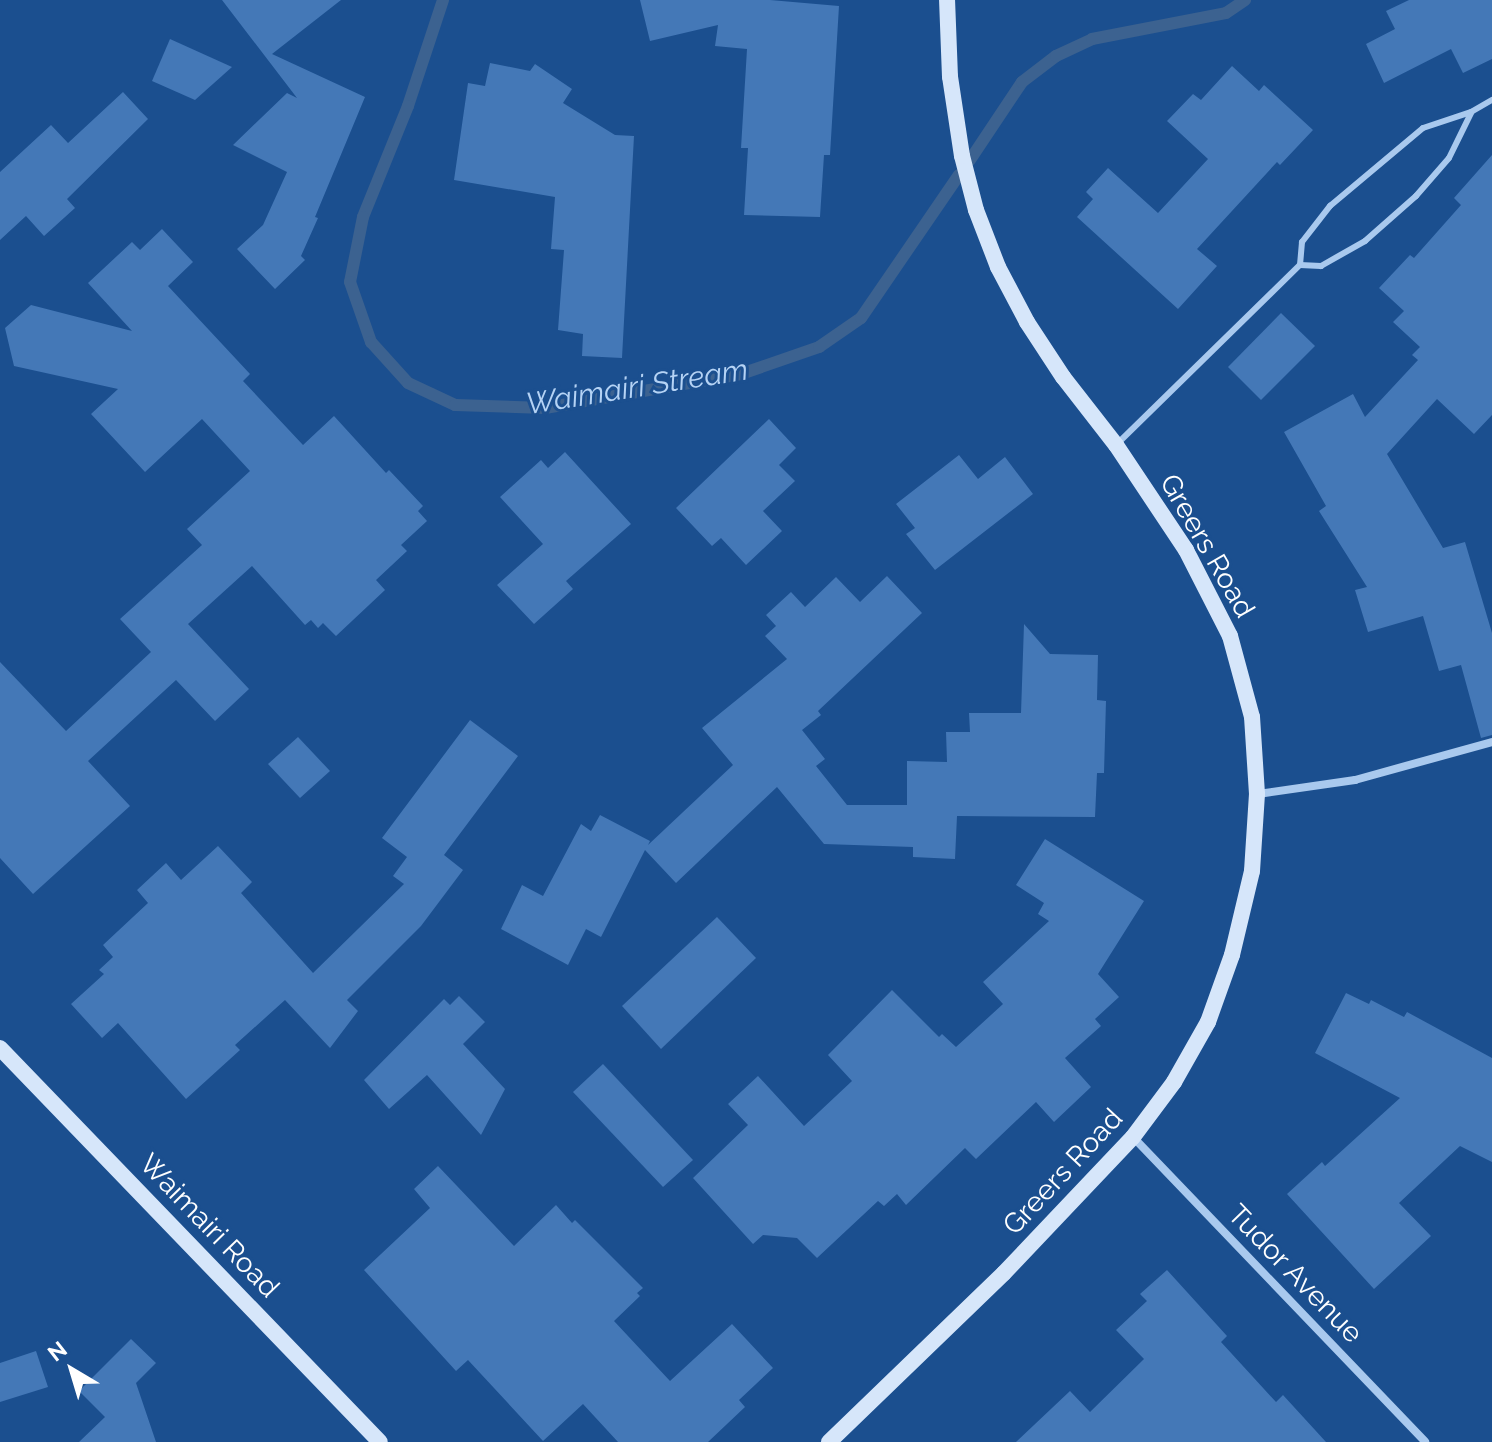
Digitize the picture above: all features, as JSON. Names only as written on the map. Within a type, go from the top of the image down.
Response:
[{"type":"street","name":"Greers Road","points":[[829,1442],[1004,1273],[1133,1137],[1174,1082],[1208,1022],[1232,955],[1252,871],[1257,794],[1252,717],[1230,636],[1186,550],[1116,445],[1063,377],[1027,322],[998,267],[976,210],[962,156],[950,77],[947,0]]},
{"type":"street","points":[[1257,794],[1355,780],[1492,742]]},
{"type":"street","name":"Waimairi Road","points":[[0,1048],[380,1442]]},
{"type":"street","name":"Tudor Avenue","points":[[1133,1137],[1425,1442]]},
{"type":"lane","points":[[1116,445],[1300,265],[1302,242],[1330,206],[1423,128],[1471,112],[1492,100]]},
{"type":"lane","points":[[1300,265],[1321,266],[1365,241],[1416,196],[1449,158],[1471,112]]},
{"type":"building","points":[[222,0],[341,0],[272,54],[365,97],[315,217],[318,218],[301,256],[305,260],[275,289],[237,249],[263,225],[287,172],[233,145],[287,93],[297,98]]},
{"type":"building","points":[[640,0],[770,0],[839,6],[830,155],[824,155],[820,217],[744,215],[748,148],[741,148],[747,49],[715,46],[718,25],[650,41]]},
{"type":"building","points":[[1409,0],[1492,0],[1492,59],[1463,73],[1451,49],[1384,83],[1366,44],[1395,29],[1386,11]]},
{"type":"building","points":[[170,39],[232,67],[195,100],[152,81]]},
{"type":"building","points":[[490,63],[530,71],[535,64],[572,89],[563,103],[615,135],[634,136],[622,358],[582,356],[583,334],[558,330],[564,250],[551,249],[555,197],[454,180],[468,83],[485,86]]},
{"type":"building","points":[[1232,66],[1259,91],[1264,85],[1313,130],[1280,165],[1277,162],[1197,249],[1217,266],[1178,309],[1077,217],[1093,199],[1086,192],[1108,168],[1158,213],[1208,159],[1167,121],[1193,94],[1201,100]]},
{"type":"building","points":[[123,92],[148,119],[67,199],[75,208],[44,236],[26,216],[0,240],[0,172],[51,125],[68,143]]},
{"type":"building","points":[[1492,155],[1492,415],[1474,434],[1437,399],[1387,454],[1443,548],[1465,542],[1492,633],[1492,735],[1481,738],[1461,665],[1439,671],[1423,616],[1368,632],[1355,590],[1367,587],[1319,511],[1326,506],[1284,432],[1353,394],[1365,417],[1418,360],[1412,355],[1420,347],[1393,322],[1404,311],[1379,288],[1410,255],[1414,258],[1461,205],[1454,198]]},
{"type":"building","points":[[162,229],[193,262],[168,286],[250,374],[243,381],[303,445],[334,416],[386,473],[389,470],[423,506],[418,511],[427,521],[401,545],[407,551],[376,580],[385,590],[336,636],[323,623],[318,628],[311,620],[305,625],[252,566],[188,624],[249,689],[215,721],[176,680],[88,761],[130,806],[33,894],[0,858],[0,662],[66,731],[151,652],[120,619],[202,545],[187,529],[250,471],[202,419],[145,472],[91,414],[118,389],[14,366],[5,328],[31,305],[132,331],[88,283],[132,242],[140,250]]},
{"type":"building","points":[[1281,313],[1315,346],[1261,400],[1228,367]]},
{"type":"building","points":[[769,419],[796,448],[779,465],[795,481],[763,511],[782,531],[746,565],[721,538],[712,546],[676,508]]},
{"type":"building","points":[[565,452],[631,524],[566,581],[573,589],[534,624],[497,585],[543,544],[500,497],[541,460],[548,468]]},
{"type":"building","points":[[959,455],[978,479],[1005,457],[1033,494],[935,570],[906,534],[915,528],[896,504]]},
{"type":"building","points":[[887,576],[922,613],[818,711],[821,715],[802,730],[825,759],[816,766],[847,805],[907,805],[907,761],[947,762],[946,732],[970,732],[969,713],[1021,713],[1024,624],[1050,654],[1098,655],[1097,700],[1106,701],[1104,773],[1097,773],[1095,817],[957,816],[955,859],[913,857],[913,847],[824,844],[777,787],[676,883],[645,850],[601,937],[586,929],[568,965],[501,929],[522,885],[543,896],[581,824],[591,831],[600,815],[650,841],[648,845],[733,765],[702,728],[787,659],[765,636],[776,626],[766,615],[791,592],[805,607],[836,577],[860,602]]},
{"type":"building","points":[[470,720],[518,756],[444,855],[463,870],[421,926],[347,1000],[358,1011],[330,1048],[285,1000],[235,1045],[240,1050],[186,1099],[118,1023],[102,1038],[71,1004],[104,974],[99,970],[113,957],[103,945],[148,903],[137,890],[166,863],[181,880],[218,846],[252,882],[241,893],[313,973],[404,884],[393,876],[407,857],[382,838]]},
{"type":"building","points":[[298,737],[330,771],[300,798],[268,764]]},
{"type":"building","points":[[1045,839],[1144,901],[1098,974],[1119,997],[1095,1019],[1101,1026],[1065,1058],[1091,1087],[1054,1122],[1036,1102],[976,1159],[965,1148],[906,1205],[897,1194],[884,1206],[878,1201],[817,1258],[797,1238],[763,1235],[753,1244],[693,1178],[748,1125],[728,1104],[758,1076],[804,1126],[852,1081],[828,1055],[892,990],[939,1037],[942,1034],[956,1047],[1003,1004],[983,982],[1049,921],[1038,914],[1044,903],[1016,885]]},
{"type":"building","points":[[717,917],[756,958],[661,1049],[622,1006]]},
{"type":"building","points":[[1346,993],[1369,1004],[1371,1000],[1404,1017],[1407,1012],[1492,1058],[1492,1162],[1460,1146],[1399,1203],[1431,1236],[1374,1289],[1287,1194],[1322,1162],[1325,1166],[1400,1098],[1315,1053]]},
{"type":"building","points":[[459,996],[485,1022],[463,1044],[505,1089],[481,1135],[427,1075],[389,1109],[364,1080],[444,999],[450,1005]]},
{"type":"building","points":[[603,1064],[693,1160],[663,1187],[573,1092]]},
{"type":"building","points":[[438,1166],[514,1246],[556,1205],[572,1223],[575,1220],[643,1288],[637,1293],[640,1296],[614,1321],[670,1381],[732,1324],[773,1368],[739,1400],[745,1407],[708,1442],[618,1442],[583,1404],[543,1441],[468,1360],[456,1371],[364,1270],[430,1208],[414,1189]]},
{"type":"building","points":[[1167,1270],[1227,1336],[1221,1342],[1276,1402],[1283,1395],[1326,1442],[1016,1442],[1070,1391],[1090,1412],[1144,1359],[1116,1330],[1147,1301],[1140,1294]]},
{"type":"building","points":[[131,1339],[156,1363],[136,1383],[156,1442],[79,1442],[105,1417],[79,1391]]},
{"type":"building","points":[[36,1351],[48,1387],[0,1402],[0,1363]]},
{"type":"waterway","name":"Waimairi Stream","points":[[443,0],[408,106],[363,217],[350,282],[371,342],[408,383],[455,405],[545,408],[741,374],[819,347],[861,318],[959,175]]},
{"type":"waterway","name":"Waimairi Stream","points":[[970,160],[1022,82],[1056,56],[1092,39],[1226,13],[1245,0]]}]
